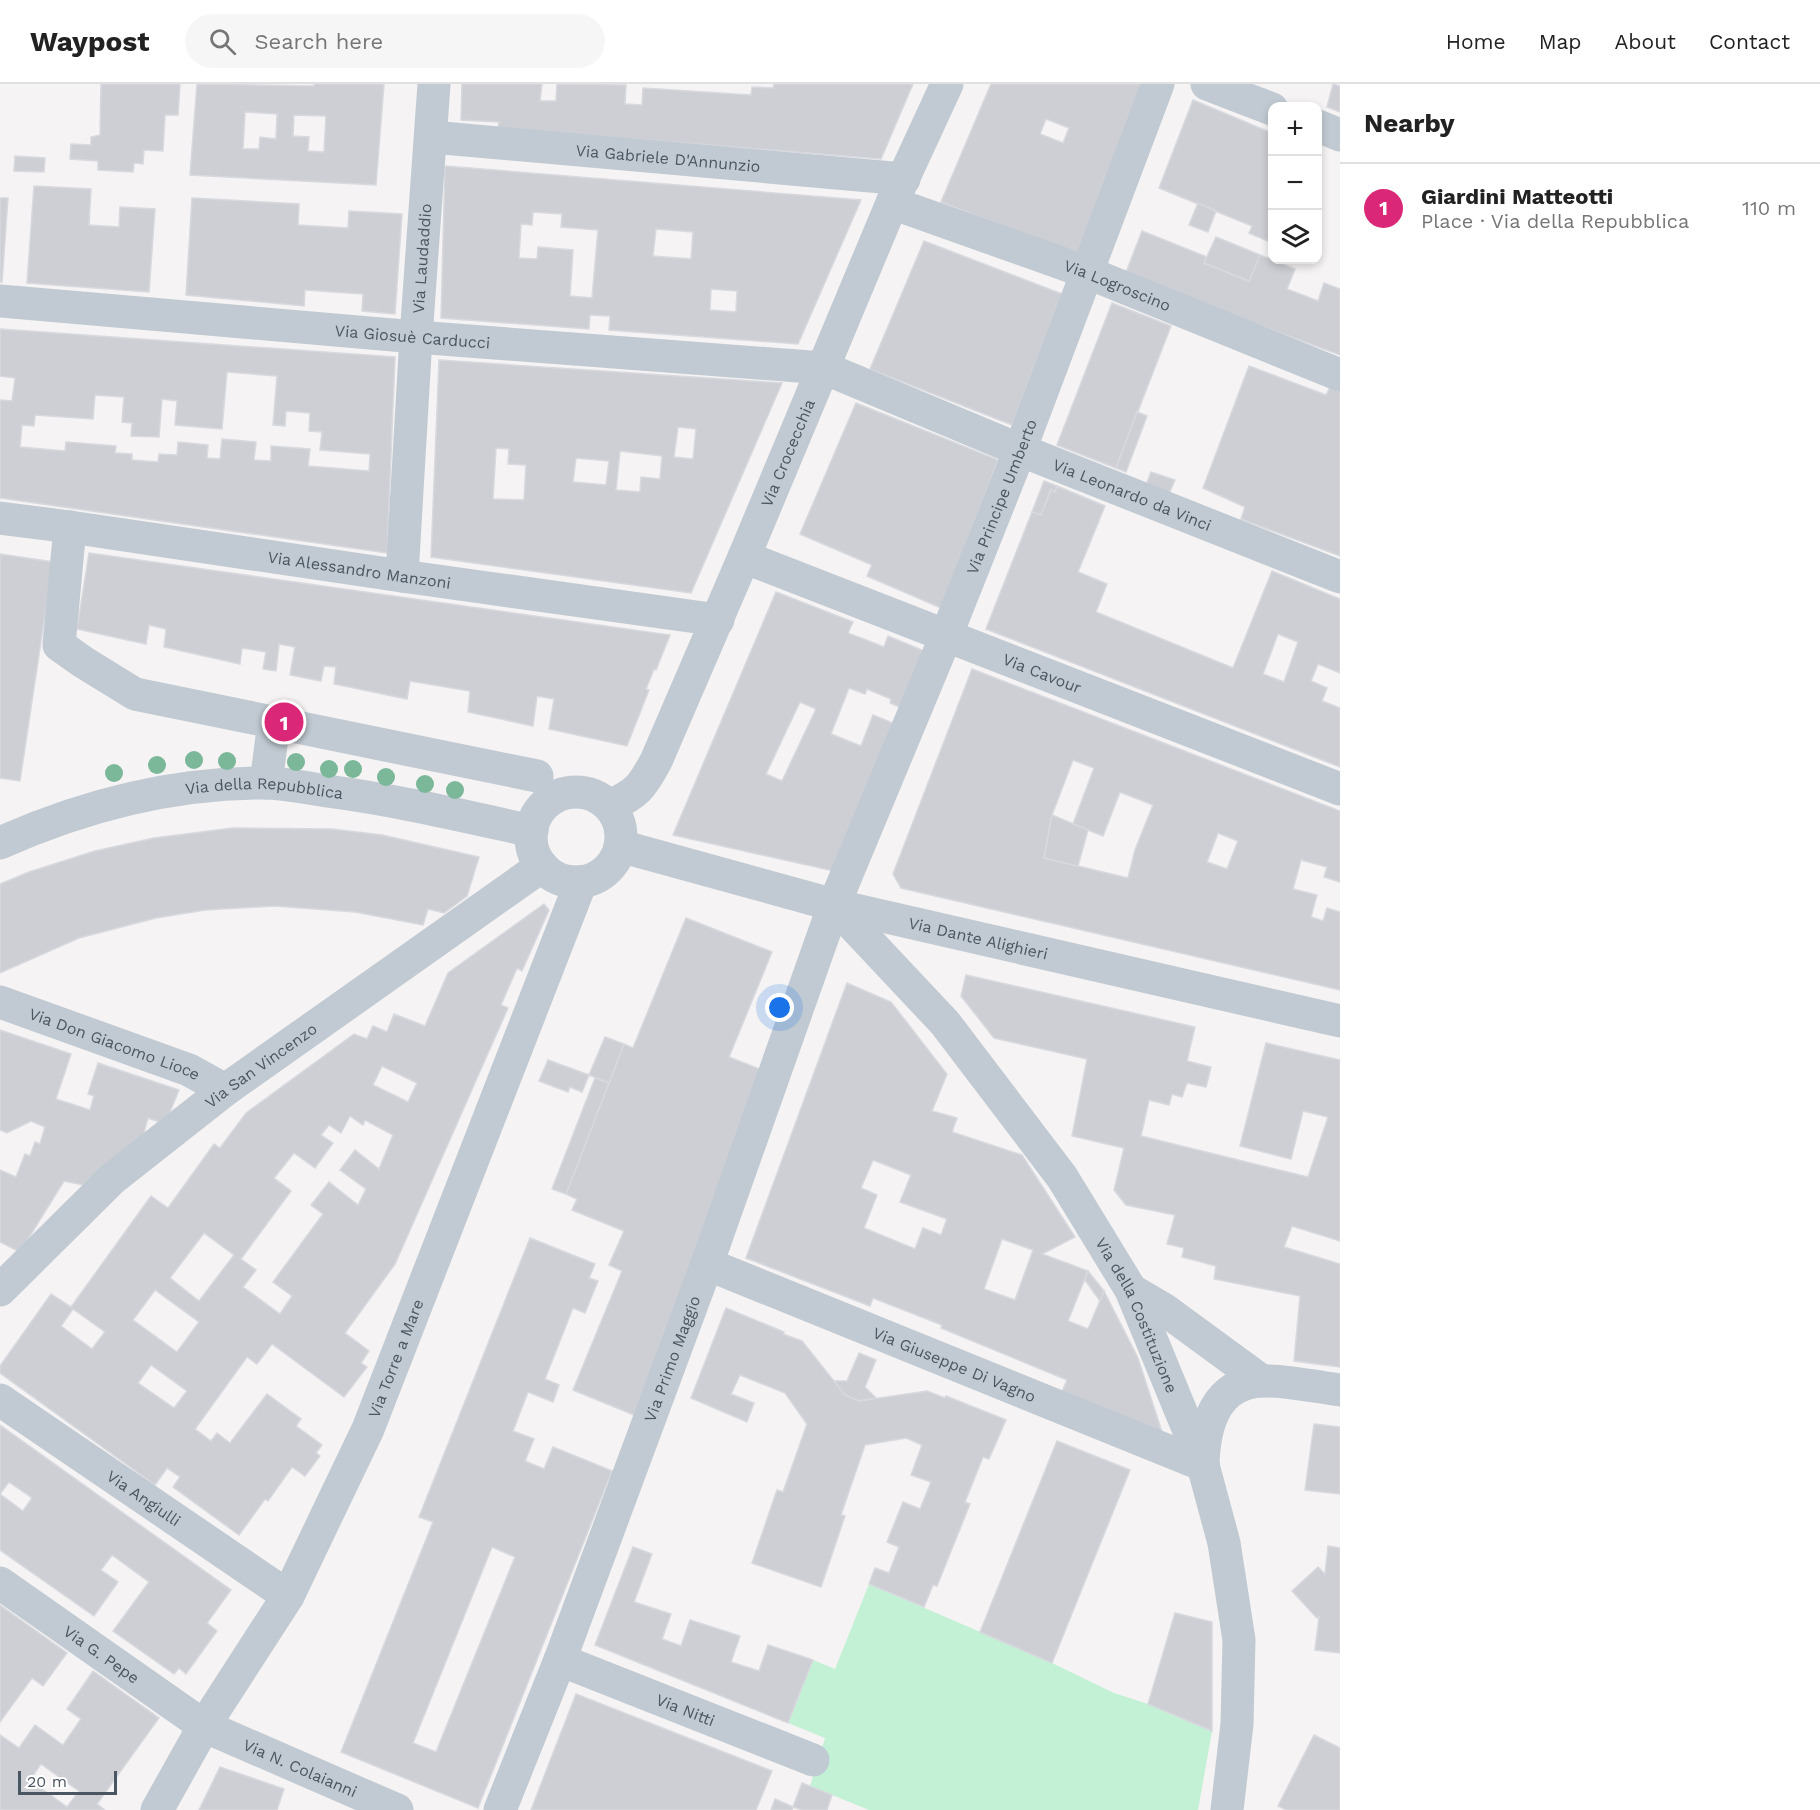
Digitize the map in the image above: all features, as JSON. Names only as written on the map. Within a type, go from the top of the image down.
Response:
[{"type":"street","name":"Via Laudaddio","points":[[402,576],[434,84]]},
{"type":"street","name":"Via Crocecchia","points":[[609,806],[628,797],[644,783],[718,620],[898,191],[947,84]]},
{"type":"street","name":"Via Principe Umberto","points":[[834,905],[946,636],[1020,450],[1158,84]]},
{"type":"street","points":[[1207,84],[1268,107]]},
{"type":"street","points":[[1322,128],[1340,135]]},
{"type":"street","name":"Via Gabriele D'Annunzio","points":[[432,137],[898,191]]},
{"type":"street","name":"Via Logroscino","points":[[898,191],[1086,273],[1340,375]]},
{"type":"street","name":"Via Giosuè Carducci","points":[[0,301],[416,337],[824,368]]},
{"type":"street","name":"Via Leonardo da Vinci","points":[[824,368],[1020,450],[1340,577]]},
{"type":"street","name":"Via Alessandro Manzoni","points":[[0,518],[70,526],[402,576],[718,620]]},
{"type":"street","points":[[70,526],[59,645],[82,662],[135,694],[537,776]]},
{"type":"street","name":"Via Cavour","points":[[744,557],[1340,789]]},
{"type":"street","points":[[266,783],[274,722]]},
{"type":"street","name":"Via della Repubblica","points":[[0,843],[35,828],[113,803],[161,791],[266,783],[385,799],[532,831]]},
{"type":"street","points":[[582,792],[597,797],[609,806],[618,819],[621,833],[620,846],[615,860],[594,878],[581,882],[567,881],[553,876],[534,854],[531,838],[533,823],[540,809],[552,798],[566,793],[582,792]]},
{"type":"street","name":"Via Dante Alighieri","points":[[620,846],[834,905],[1340,1021]]},
{"type":"street","name":"Via San Vincenzo","points":[[4,1278],[112,1179],[225,1090],[543,866]]},
{"type":"street","name":"Via Torre a Mare","points":[[157,1810],[204,1726],[288,1596],[368,1429],[581,882]]},
{"type":"street","name":"Via Primo Maggio","points":[[500,1810],[560,1660],[707,1264],[834,905]]},
{"type":"street","name":"Via della Costituzione","points":[[834,905],[945,1023],[1062,1177],[1131,1290],[1203,1465],[1224,1543],[1239,1640],[1237,1724],[1227,1810]]},
{"type":"street","name":"Via Don Giacomo Lioce","points":[[0,1002],[189,1070],[225,1090]]},
{"type":"street","name":"Via Giuseppe Di Vagno","points":[[707,1264],[1203,1465]]},
{"type":"street","points":[[1131,1290],[1165,1310],[1262,1381]]},
{"type":"street","points":[[1203,1465],[1203,1439],[1211,1418],[1220,1401],[1245,1384],[1262,1381],[1340,1390]]},
{"type":"street","name":"Via Angiulli","points":[[0,1400],[288,1596]]},
{"type":"street","name":"Via G. Pepe","points":[[0,1583],[204,1726]]},
{"type":"street","name":"Via Nitti","points":[[560,1660],[813,1760]]},
{"type":"street","name":"Via N. Colaianni","points":[[204,1726],[397,1810]]},
{"type":"green space","points":[[869,1584],[1052,1663],[1114,1693],[1148,1704],[1212,1731],[1198,1810],[869,1810],[810,1786],[825,1738],[788,1723],[813,1660],[835,1669]]},
{"type":"building","points":[[101,84],[180,84],[178,115],[165,115],[163,151],[144,150],[143,164],[134,163],[133,172],[98,170],[98,161],[70,159],[71,144],[91,145],[91,137],[100,135]]},
{"type":"building","points":[[197,84],[314,86],[314,84],[384,84],[376,185],[190,175]],"holes":[[[245,112],[277,114],[276,139],[260,137],[259,149],[243,149]],[[294,115],[326,116],[324,152],[308,151],[309,137],[293,136]]]},
{"type":"building","points":[[462,84],[542,84],[540,101],[556,101],[557,84],[626,85],[625,104],[642,105],[643,88],[751,95],[752,87],[773,88],[774,84],[913,84],[881,159],[498,128],[499,122],[461,120]]},
{"type":"building","points":[[991,84],[1143,84],[1078,255],[941,202]],"holes":[[[1046,119],[1069,128],[1063,143],[1040,134]]]},
{"type":"building","points":[[1333,84],[1340,86],[1340,112],[1327,107]]},
{"type":"building","points":[[1193,100],[1268,131],[1268,241],[1249,233],[1252,226],[1159,188]]},
{"type":"building","points":[[15,156],[45,158],[44,172],[14,171]]},
{"type":"building","points":[[445,166],[861,200],[798,344],[609,330],[610,316],[590,315],[589,329],[441,318]],"holes":[[[533,212],[562,214],[561,227],[598,230],[592,298],[570,296],[573,250],[538,247],[537,259],[519,258],[521,224],[532,225]],[[656,229],[693,232],[691,259],[653,256]],[[711,289],[737,291],[736,312],[710,310]]]},
{"type":"building","points":[[34,186],[91,189],[89,225],[119,227],[120,207],[155,209],[149,292],[27,283]]},
{"type":"building","points":[[0,198],[8,198],[2,282],[0,282]]},
{"type":"building","points":[[192,198],[299,204],[298,225],[348,228],[349,211],[402,214],[395,314],[362,311],[363,294],[305,290],[304,306],[186,295]]},
{"type":"building","points":[[1198,203],[1216,211],[1208,232],[1189,225]]},
{"type":"building","points":[[1142,231],[1207,257],[1204,263],[1249,281],[1260,255],[1268,258],[1268,264],[1282,264],[1295,269],[1287,289],[1318,301],[1324,283],[1340,289],[1340,355],[1125,275]]},
{"type":"building","points":[[1216,237],[1260,255],[1249,281],[1204,263]]},
{"type":"building","points":[[924,241],[1062,294],[1012,425],[870,369]]},
{"type":"building","points":[[1112,303],[1171,326],[1116,468],[1057,445]]},
{"type":"building","points":[[0,329],[395,357],[387,553],[0,498],[0,400],[12,401],[15,378],[0,376]],"holes":[[[227,372],[277,376],[273,425],[285,426],[286,411],[310,413],[309,431],[322,432],[320,450],[370,454],[369,471],[308,466],[310,449],[271,446],[271,461],[254,460],[256,442],[222,439],[220,459],[207,458],[208,445],[178,442],[177,455],[159,454],[158,462],[132,460],[132,454],[115,453],[116,446],[66,442],[65,451],[20,447],[22,425],[34,426],[35,415],[93,419],[95,395],[124,397],[122,422],[132,423],[131,436],[159,437],[162,399],[177,401],[175,425],[222,429]]]},
{"type":"building","points":[[439,360],[782,383],[691,593],[431,557]],"holes":[[[678,427],[696,429],[693,459],[674,457]],[[496,448],[509,449],[508,464],[526,465],[524,500],[493,499]],[[620,451],[662,456],[660,479],[641,477],[640,492],[616,490]],[[576,458],[609,461],[606,485],[573,482]]]},
{"type":"building","points":[[1249,366],[1326,395],[1330,387],[1340,391],[1340,556],[1241,519],[1245,507],[1203,488]]},
{"type":"building","points":[[856,403],[998,460],[941,608],[867,576],[872,565],[800,534]]},
{"type":"building","points":[[1137,412],[1147,416],[1126,472],[1116,468]]},
{"type":"building","points":[[1151,472],[1175,480],[1169,494],[1146,485]]},
{"type":"building","points":[[1044,481],[1057,486],[1055,492],[1051,490],[1041,515],[1032,512]]},
{"type":"building","points":[[1057,486],[1105,506],[1078,572],[1107,584],[1096,612],[1233,668],[1272,571],[1340,599],[1340,673],[1318,664],[1311,681],[1327,688],[1322,701],[1340,708],[1340,767],[986,629],[1032,512],[1041,515],[1051,490],[1055,492]],"holes":[[[1278,634],[1298,642],[1284,682],[1263,674]]]},
{"type":"building","points":[[89,553],[670,635],[646,689],[649,690],[627,746],[549,729],[554,699],[537,696],[533,726],[468,712],[470,691],[410,681],[407,699],[334,684],[336,667],[324,666],[321,681],[290,675],[295,647],[279,644],[276,671],[263,669],[266,652],[242,648],[240,664],[164,647],[166,629],[149,625],[146,644],[77,629]]},
{"type":"building","points":[[0,554],[53,562],[20,781],[0,778]]},
{"type":"building","points":[[776,592],[853,622],[848,633],[884,647],[888,636],[924,651],[902,708],[890,703],[891,699],[867,689],[865,694],[849,688],[831,734],[861,746],[873,715],[895,724],[838,872],[673,835]],"holes":[[[800,702],[816,709],[782,781],[766,774]]]},
{"type":"building","points":[[972,669],[1340,811],[1340,882],[1324,877],[1327,867],[1301,860],[1293,889],[1317,895],[1311,917],[1323,921],[1327,908],[1340,912],[1340,990],[901,888],[893,874]],"holes":[[[1073,760],[1094,768],[1073,824],[1103,836],[1120,792],[1153,805],[1135,850],[1128,878],[1044,858],[1052,815]],[[1218,833],[1238,841],[1227,869],[1207,862]]]},
{"type":"building","points":[[1052,815],[1088,830],[1078,866],[1044,858]]},
{"type":"building","points":[[233,828],[332,829],[382,835],[479,857],[467,896],[444,913],[428,909],[423,925],[355,912],[275,906],[205,910],[156,918],[79,938],[0,973],[0,884],[29,872],[95,851],[154,838]]},
{"type":"building","points":[[544,904],[549,910],[522,971],[517,968],[501,1005],[508,1008],[395,1264],[345,1333],[369,1351],[361,1363],[367,1367],[344,1397],[272,1344],[257,1364],[247,1357],[195,1429],[211,1441],[217,1433],[230,1443],[267,1394],[301,1419],[296,1426],[322,1445],[316,1453],[320,1456],[305,1476],[292,1467],[268,1501],[265,1499],[239,1535],[173,1487],[180,1477],[167,1468],[155,1485],[0,1373],[0,1366],[51,1294],[71,1307],[151,1196],[168,1208],[214,1144],[220,1148],[246,1113],[354,1034],[367,1039],[373,1026],[387,1032],[394,1014],[425,1026],[448,973]],"holes":[[[382,1066],[417,1083],[408,1102],[373,1085]],[[350,1116],[363,1125],[365,1120],[393,1135],[379,1169],[355,1150],[340,1170],[366,1189],[358,1205],[329,1182],[311,1205],[323,1214],[273,1282],[292,1296],[280,1314],[243,1287],[256,1270],[241,1259],[291,1191],[274,1178],[294,1153],[315,1168],[333,1143],[321,1135],[329,1125],[341,1133]],[[204,1233],[234,1255],[199,1301],[170,1278]],[[155,1290],[199,1322],[177,1352],[133,1320]],[[73,1309],[105,1332],[92,1349],[61,1326]],[[151,1365],[187,1391],[174,1408],[138,1383]]]},
{"type":"building","points":[[686,918],[772,952],[729,1057],[767,1072],[634,1415],[573,1390],[622,1271],[609,1265],[624,1231],[572,1210],[577,1199],[566,1194],[624,1044],[633,1048]]},
{"type":"building","points":[[966,975],[1195,1027],[1187,1061],[1211,1067],[1206,1087],[1187,1083],[1182,1097],[1172,1094],[1169,1105],[1149,1100],[1141,1136],[1308,1177],[1328,1117],[1303,1111],[1291,1159],[1240,1146],[1266,1043],[1340,1060],[1340,1241],[1292,1226],[1284,1247],[1340,1264],[1340,1367],[1294,1361],[1300,1296],[1214,1279],[1216,1266],[1182,1257],[1184,1248],[1167,1244],[1175,1215],[1126,1205],[1114,1190],[1124,1148],[1072,1136],[1087,1059],[994,1038],[961,996]]},
{"type":"building","points":[[847,983],[891,1002],[947,1074],[932,1111],[957,1118],[952,1132],[1022,1155],[1075,1237],[1042,1254],[1088,1271],[1068,1321],[1088,1329],[1104,1291],[1138,1358],[1163,1435],[1061,1394],[1067,1380],[941,1328],[942,1325],[873,1298],[870,1306],[746,1258]],"holes":[[[873,1160],[911,1175],[900,1202],[947,1219],[941,1235],[923,1228],[915,1249],[864,1228],[877,1195],[861,1188]],[[1002,1239],[1033,1250],[1015,1300],[984,1289]]]},
{"type":"building","points":[[0,1030],[71,1054],[56,1099],[90,1110],[94,1096],[88,1094],[98,1063],[179,1090],[165,1124],[148,1118],[143,1136],[83,1185],[64,1181],[20,1252],[0,1242],[0,1170],[16,1177],[25,1154],[30,1156],[35,1142],[40,1144],[45,1127],[31,1121],[7,1133],[0,1130]]},
{"type":"building","points":[[605,1037],[624,1044],[609,1083],[589,1075]]},
{"type":"building","points":[[548,1060],[589,1075],[582,1092],[570,1087],[568,1092],[539,1081]]},
{"type":"building","points":[[595,1078],[609,1083],[566,1194],[552,1189]]},
{"type":"building","points":[[530,1238],[595,1264],[589,1278],[598,1281],[585,1313],[573,1308],[545,1379],[559,1385],[553,1402],[528,1392],[513,1431],[534,1439],[525,1461],[544,1469],[553,1447],[612,1471],[478,1808],[341,1752],[433,1522],[419,1517]],"holes":[[[492,1547],[515,1557],[436,1752],[413,1743]]]},
{"type":"building","points":[[1088,1271],[1104,1291],[1100,1301],[1085,1280]]},
{"type":"building","points":[[726,1308],[802,1341],[845,1395],[859,1401],[927,1391],[945,1398],[946,1396],[1006,1420],[989,1459],[983,1457],[965,1502],[970,1504],[937,1586],[933,1585],[924,1607],[869,1584],[875,1568],[889,1573],[899,1547],[887,1542],[903,1502],[920,1509],[931,1482],[911,1475],[922,1445],[906,1438],[865,1445],[841,1515],[845,1516],[821,1587],[752,1563],[777,1490],[783,1492],[807,1424],[785,1393],[740,1375],[731,1394],[754,1403],[747,1422],[691,1398]]},
{"type":"building","points":[[859,1353],[876,1360],[865,1387],[876,1398],[859,1401],[845,1395],[834,1381],[847,1381]]},
{"type":"building","points":[[1314,1424],[1340,1427],[1340,1494],[1305,1490]]},
{"type":"building","points":[[0,1425],[231,1590],[207,1623],[217,1631],[186,1674],[179,1668],[174,1674],[113,1631],[149,1582],[112,1555],[101,1570],[118,1582],[94,1616],[0,1550]],"holes":[[[9,1482],[32,1498],[23,1511],[0,1494]]]},
{"type":"building","points":[[1057,1441],[1130,1470],[1052,1663],[980,1632]]},
{"type":"building","points":[[1328,1546],[1340,1548],[1340,1653],[1315,1650],[1319,1617],[1317,1618],[1292,1591],[1318,1567],[1325,1574]]},
{"type":"building","points":[[633,1547],[652,1554],[634,1602],[671,1614],[662,1639],[681,1646],[690,1620],[740,1636],[731,1662],[759,1671],[768,1645],[813,1660],[788,1723],[595,1645]]},
{"type":"building","points":[[0,1605],[67,1653],[43,1686],[32,1678],[0,1722]]},
{"type":"building","points":[[1175,1613],[1212,1622],[1212,1731],[1148,1704]]},
{"type":"building","points":[[93,1671],[159,1718],[97,1804],[105,1810],[0,1810],[0,1735],[19,1748],[35,1725],[63,1745],[81,1719],[67,1709]],"holes":[[[41,1764],[79,1791],[67,1807],[30,1780]]]},
{"type":"building","points":[[576,1694],[772,1771],[756,1810],[531,1810]]},
{"type":"building","points":[[1314,1735],[1340,1748],[1340,1810],[1286,1810],[1278,1806]]},
{"type":"building","points":[[220,1767],[284,1789],[277,1810],[199,1810]]},
{"type":"building","points":[[802,1783],[832,1795],[827,1810],[802,1810],[793,1807]]},
{"type":"building","points":[[775,1799],[793,1807],[792,1810],[771,1810]]},
{"type":"place","name":"Giardini Matteotti","points":[[284,722]]}]
